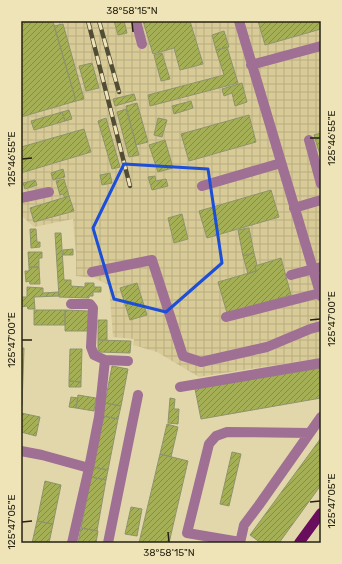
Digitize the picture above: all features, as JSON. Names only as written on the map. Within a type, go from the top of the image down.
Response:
[{"type":"main road","points":[[299,543],[321,513]]},
{"type":"lane","points":[[136,21],[142,44]]},
{"type":"lane","points":[[226,317],[320,295],[317,268],[294,208],[239,21]]},
{"type":"lane","points":[[251,65],[321,46]]},
{"type":"lane","points":[[309,140],[321,184]]},
{"type":"lane","points":[[202,186],[281,163]]},
{"type":"lane","points":[[21,198],[49,192]]},
{"type":"lane","points":[[294,208],[321,200]]},
{"type":"lane","points":[[92,272],[152,260],[183,356],[201,362],[267,347],[321,326]]},
{"type":"lane","points":[[291,275],[317,268]]},
{"type":"lane","points":[[71,304],[90,304],[93,308],[91,347],[94,355],[105,360],[128,361]]},
{"type":"lane","points":[[72,543],[99,417],[105,360]]},
{"type":"lane","points":[[180,387],[321,363]]},
{"type":"lane","points":[[108,543],[138,395]]},
{"type":"lane","points":[[310,433],[227,432],[216,436],[209,444],[187,533],[240,543],[244,525],[259,505],[310,433],[321,417]]},
{"type":"lane","points":[[21,450],[89,468]]},
{"type":"highlighted area","points":[[124,164],[208,169],[222,263],[166,312],[114,299],[93,228]]},
{"type":"shaded area","points":[[21,21],[321,21],[321,358],[199,377],[157,352],[133,345],[134,339],[113,337],[109,285],[94,278],[76,276],[73,219],[34,227],[21,215]]},
{"type":"building","points":[[21,21],[53,21],[76,101],[21,117]]},
{"type":"building","points":[[114,21],[124,21],[127,33],[118,35]]},
{"type":"building","points":[[143,21],[190,21],[203,64],[180,70],[174,48],[153,54]]},
{"type":"building","points":[[258,21],[321,21],[321,29],[265,45]]},
{"type":"building","points":[[63,24],[84,99],[76,101],[54,26]]},
{"type":"building","points":[[224,31],[229,47],[216,50],[212,35]]},
{"type":"building","points":[[227,47],[238,83],[150,106],[148,95],[224,75],[216,50]]},
{"type":"building","points":[[162,53],[170,79],[161,81],[154,55]]},
{"type":"building","points":[[92,63],[99,88],[86,91],[79,66]]},
{"type":"building","points":[[242,83],[247,102],[235,106],[232,93],[224,96],[222,89]]},
{"type":"building","points":[[134,94],[136,100],[115,106],[113,99]]},
{"type":"building","points":[[191,101],[193,108],[174,114],[172,106]]},
{"type":"building","points":[[137,103],[148,142],[136,145],[126,106]]},
{"type":"building","points":[[126,109],[139,155],[129,157],[117,112]]},
{"type":"building","points":[[69,110],[72,119],[65,121],[62,112]]},
{"type":"building","points":[[62,112],[65,121],[34,130],[31,121]]},
{"type":"building","points":[[249,115],[256,142],[189,161],[181,134]]},
{"type":"building","points":[[106,118],[120,167],[112,169],[98,121]]},
{"type":"building","points":[[158,118],[167,120],[162,137],[154,135]]},
{"type":"building","points":[[84,129],[91,152],[21,173],[21,147]]},
{"type":"building","points":[[321,133],[321,158],[314,135]]},
{"type":"building","points":[[165,140],[173,168],[158,172],[149,145]]},
{"type":"building","points":[[63,169],[65,177],[53,180],[51,173]]},
{"type":"building","points":[[110,173],[112,183],[102,185],[100,175]]},
{"type":"building","points":[[155,176],[156,181],[166,179],[168,186],[152,190],[148,177]]},
{"type":"building","points":[[64,179],[69,196],[65,198],[63,194],[60,195],[56,181]]},
{"type":"building","points":[[35,180],[37,185],[25,189],[23,183]]},
{"type":"building","points":[[271,190],[279,217],[207,238],[199,211]]},
{"type":"building","points":[[69,196],[74,211],[34,222],[30,208]]},
{"type":"building","points":[[182,214],[188,239],[174,243],[168,218]]},
{"type":"building","points":[[249,228],[254,253],[243,256],[238,230]]},
{"type":"building","points":[[30,229],[36,229],[37,242],[40,242],[40,247],[31,248]]},
{"type":"building","points":[[55,233],[61,233],[64,280],[71,280],[71,286],[85,287],[85,283],[94,283],[94,287],[101,287],[101,292],[93,292],[93,296],[89,296],[89,298],[59,297]]},
{"type":"building","points":[[73,249],[73,255],[63,255],[63,250]]},
{"type":"building","points":[[28,252],[42,252],[42,258],[39,258],[39,267],[29,267]]},
{"type":"building","points":[[254,253],[257,265],[255,266],[256,271],[248,274],[243,256]]},
{"type":"building","points":[[281,258],[291,295],[227,313],[218,282],[256,271],[255,266]]},
{"type":"building","points":[[29,267],[39,267],[40,284],[30,284],[29,281],[26,282],[25,271],[29,271]]},
{"type":"building","points":[[137,283],[147,315],[130,320],[120,288]]},
{"type":"building","points":[[27,287],[43,288],[43,293],[58,292],[59,296],[34,297],[35,309],[28,309],[27,306],[21,307],[21,297],[27,297]]},
{"type":"building","points":[[34,310],[65,310],[65,325],[34,325]]},
{"type":"building","points":[[65,310],[89,311],[89,331],[65,331]]},
{"type":"building","points":[[98,320],[107,320],[107,340],[98,340]]},
{"type":"building","points":[[98,340],[131,341],[130,353],[98,352]]},
{"type":"building","points":[[21,348],[24,348],[22,406],[21,406]]},
{"type":"building","points":[[70,349],[82,349],[81,382],[69,381]]},
{"type":"building","points":[[112,366],[128,369],[121,406],[105,403]]},
{"type":"building","points":[[321,368],[321,398],[201,419],[195,389]]},
{"type":"building","points":[[69,381],[81,382],[81,387],[69,387]]},
{"type":"building","points":[[78,395],[96,398],[94,411],[76,408]]},
{"type":"building","points":[[71,397],[78,398],[76,408],[69,407]]},
{"type":"building","points":[[170,398],[175,399],[174,409],[179,409],[178,424],[168,423]]},
{"type":"building","points":[[105,403],[121,406],[118,419],[103,416]]},
{"type":"building","points":[[21,413],[40,417],[36,436],[21,432]]},
{"type":"building","points":[[103,416],[118,419],[108,470],[93,467]]},
{"type":"building","points":[[167,424],[178,427],[171,457],[160,454]]},
{"type":"building","points":[[321,438],[321,485],[279,543],[261,543],[250,535]]},
{"type":"building","points":[[232,452],[241,454],[229,506],[220,504]]},
{"type":"building","points":[[160,454],[188,461],[169,543],[139,543]]},
{"type":"building","points":[[93,467],[108,470],[106,480],[91,477]]},
{"type":"building","points":[[91,477],[106,480],[97,531],[81,528]]},
{"type":"building","points":[[45,481],[61,485],[53,524],[37,521]]},
{"type":"building","points":[[131,507],[142,509],[137,536],[125,534]]},
{"type":"building","points":[[37,521],[53,524],[49,543],[32,543]]},
{"type":"building","points":[[81,528],[98,531],[96,543],[78,543]]},
{"type":"railway","points":[[88,21],[130,186]]},
{"type":"railway","points":[[99,21],[119,92]]}]
